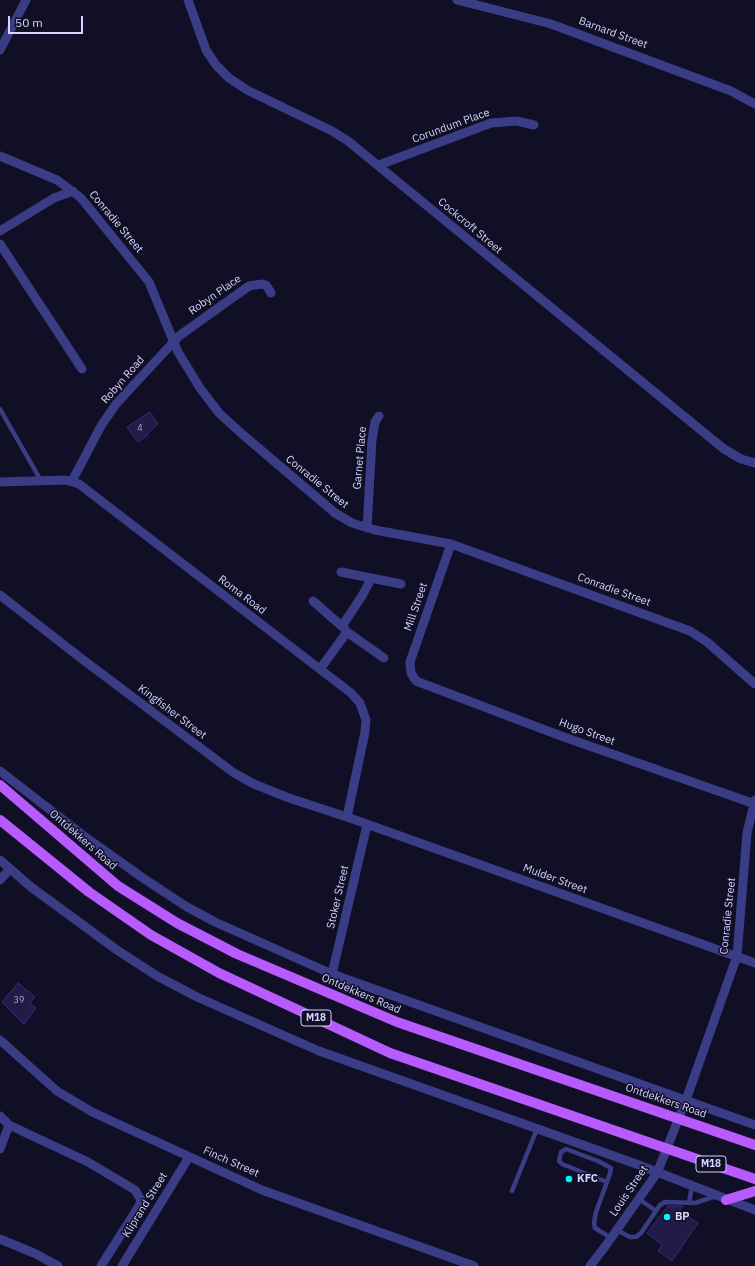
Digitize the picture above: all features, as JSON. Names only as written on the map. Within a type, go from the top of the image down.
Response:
[{"type":"main road","name":"Ontdekkers Road","points":[[0,784],[118,886],[177,923],[237,954],[397,1022],[755,1145]]},
{"type":"main road","name":"M18","points":[[0,820],[89,892],[151,936],[219,973],[390,1053],[755,1179]]},
{"type":"main road","points":[[726,1200],[755,1191]]},
{"type":"street","points":[[0,50],[26,0]]},
{"type":"street","name":"Cockcroft Street","points":[[188,0],[206,50],[216,65],[229,78],[247,90],[332,131],[379,165],[724,449],[741,459],[755,463]]},
{"type":"street","name":"Barnard Street","points":[[457,0],[537,20],[569,30],[737,93],[755,104]]},
{"type":"street","name":"Corundum Place","points":[[379,165],[492,123],[517,121],[534,125]]},
{"type":"street","name":"Conradie Street","points":[[0,156],[57,180],[73,191],[107,229],[149,282],[174,342],[189,371],[228,422],[328,508],[344,519],[367,528],[451,544],[695,634],[718,651],[755,684]]},
{"type":"street","points":[[0,231],[54,198],[73,191]]},
{"type":"street","points":[[0,244],[82,369]]},
{"type":"street","name":"Robyn Place","points":[[174,342],[179,336],[249,286],[262,284],[266,285],[271,293]]},
{"type":"street","name":"Robyn Road","points":[[72,481],[101,426],[116,404],[174,342]]},
{"type":"street","name":"Garnet Place","points":[[367,528],[372,440],[375,422],[379,416]]},
{"type":"street","name":"Roma Road","points":[[0,482],[40,479],[72,481],[79,484],[350,693],[360,703],[366,720],[365,732],[347,817]]},
{"type":"street","name":"Mill Street","points":[[413,678],[409,667],[410,662],[451,544]]},
{"type":"street","points":[[341,572],[402,584]]},
{"type":"street","points":[[320,669],[371,579]]},
{"type":"street","name":"Kingfisher Street","points":[[0,595],[82,660],[234,773],[254,784],[289,798],[347,817]]},
{"type":"street","points":[[313,601],[344,629],[384,658]]},
{"type":"street","name":"Hugo Street","points":[[413,678],[423,685],[754,802]]},
{"type":"street","name":"Ontdekkers Road","points":[[0,771],[88,839],[187,907],[215,922],[332,974],[755,1125]]},
{"type":"street","name":"Conradie Street","points":[[686,1100],[737,956],[747,834],[754,802]]},
{"type":"street","name":"Mulder Street","points":[[347,817],[755,963]]},
{"type":"street","name":"Stoker Street","points":[[332,974],[367,825]]},
{"type":"street","points":[[0,860],[31,887],[117,950],[157,976],[197,997],[319,1051],[536,1128],[755,1210]]},
{"type":"street","points":[[0,880],[10,868]]},
{"type":"street","name":"Finch Street","points":[[0,1040],[66,1098],[92,1112],[262,1190],[474,1266]]},
{"type":"street","name":"Louis Street","points":[[590,1266],[657,1173],[686,1100]]},
{"type":"street","points":[[0,1116],[10,1125],[88,1162],[135,1190],[141,1200],[139,1206],[102,1266]]},
{"type":"street","points":[[0,1149],[10,1125]]},
{"type":"street","name":"Kliprand Street","points":[[122,1266],[189,1157]]},
{"type":"street","points":[[0,1239],[36,1254],[58,1266]]},
{"type":"lane","points":[[0,409],[40,479]]},
{"type":"lane","points":[[512,1191],[536,1128]]},
{"type":"lane","points":[[608,1182],[562,1164],[559,1161],[561,1152],[566,1149],[608,1165],[612,1170],[608,1182],[596,1212],[594,1223],[595,1228],[614,1234],[636,1237],[641,1233],[656,1211],[665,1202],[704,1202],[716,1196]]},
{"type":"lane","points":[[690,1203],[692,1186]]},
{"type":"lane","points":[[639,1199],[656,1211]]},
{"type":"building","points":[[150,412],[158,424],[147,434],[148,435],[138,442],[127,427]]},
{"type":"building","points":[[18,983],[35,997],[30,1003],[36,1008],[24,1024],[2,1002]]},
{"type":"building","points":[[668,1206],[683,1206],[679,1211],[698,1223],[672,1261],[658,1251],[662,1245],[647,1233]]},
{"type":"place","name":"KFC","points":[[569,1179]]},
{"type":"place","name":"BP","points":[[667,1217]]}]
